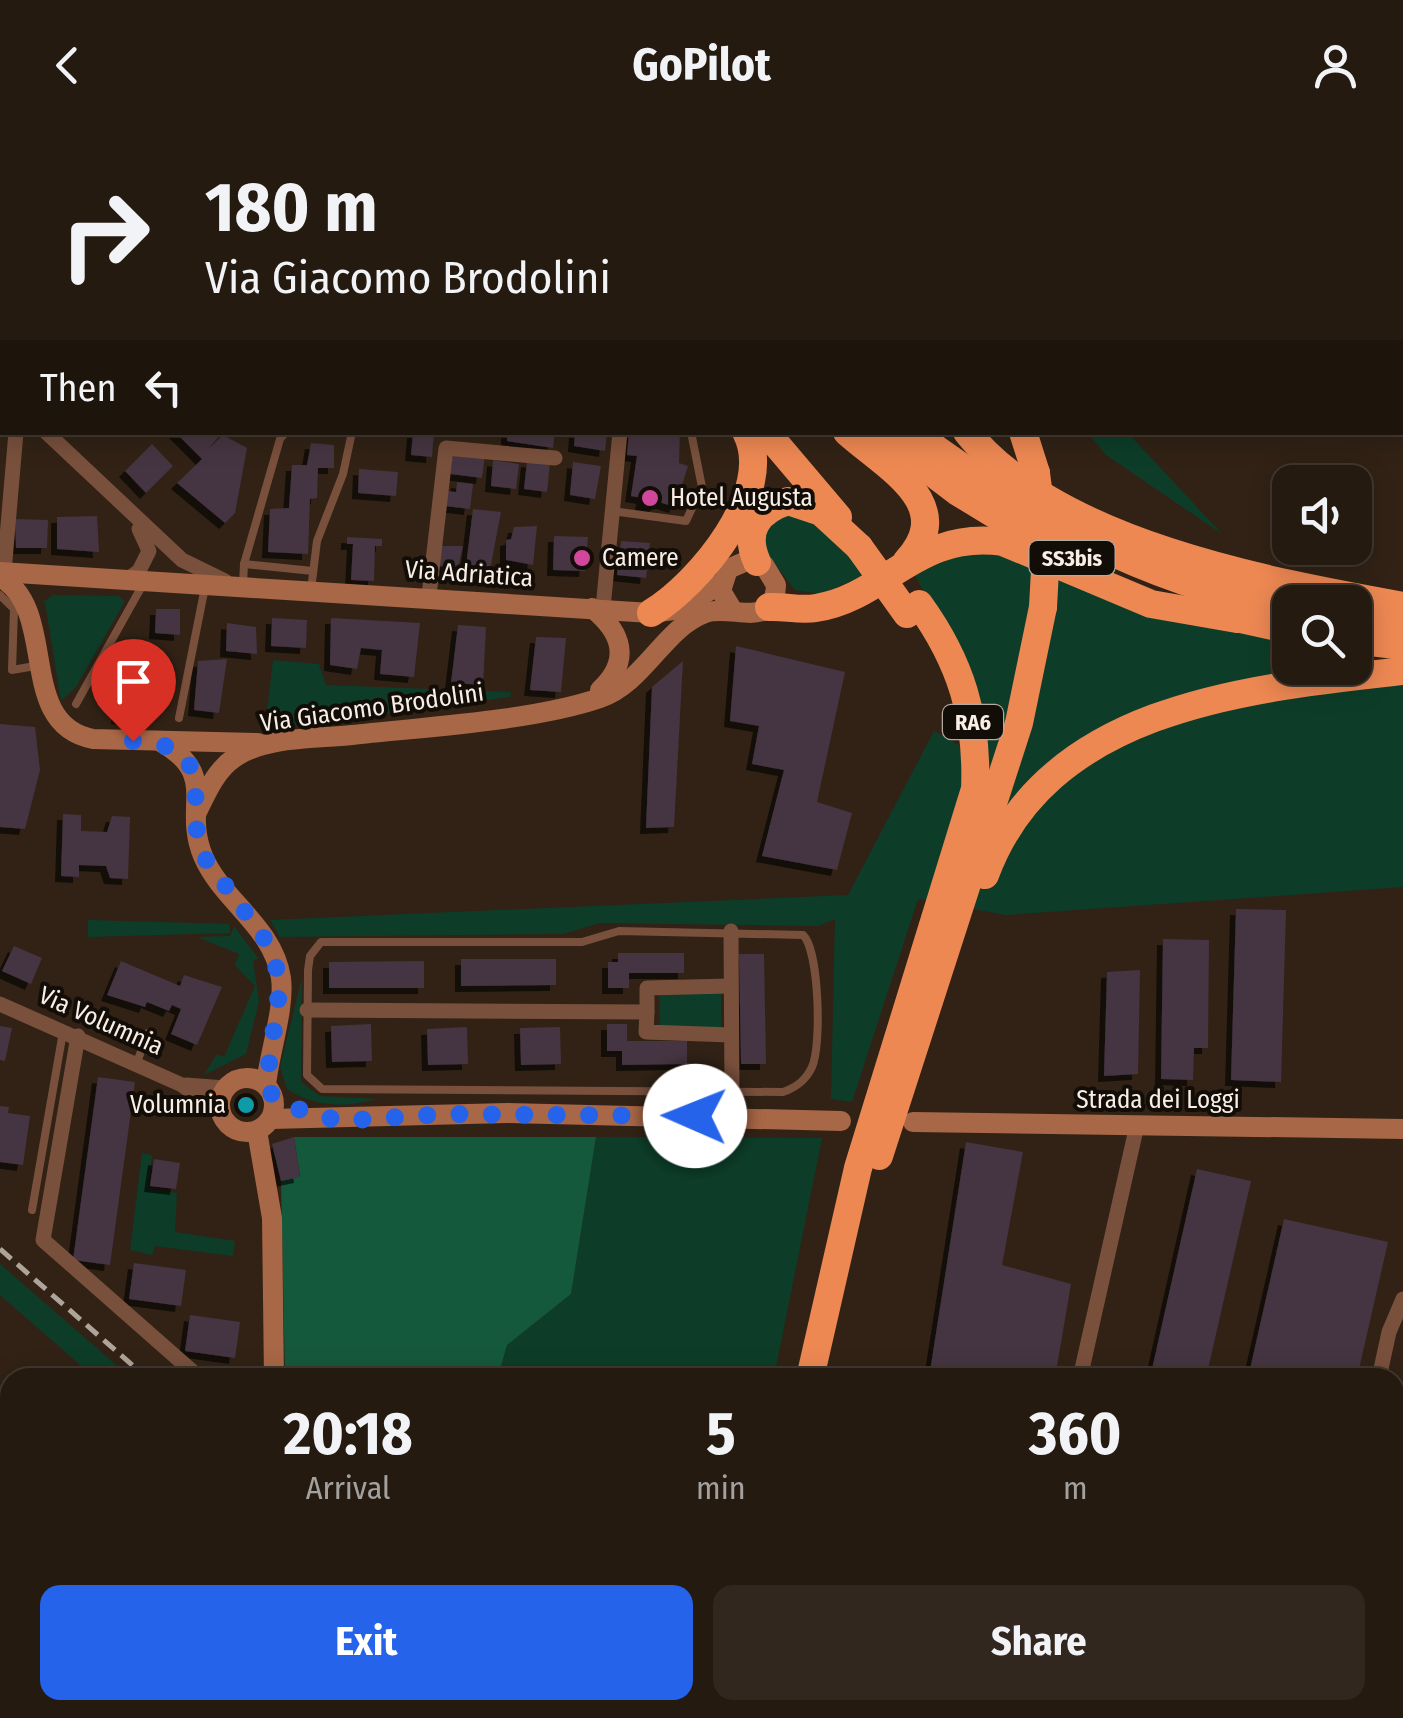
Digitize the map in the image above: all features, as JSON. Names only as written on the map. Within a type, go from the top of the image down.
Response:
[{"type":"highway","points":[[651,613],[687,587],[736,520],[751,490],[756,464],[747,435]]},
{"type":"highway","name":"RA6","points":[[769,435],[866,542]]},
{"type":"highway","name":"RA6","points":[[794,435],[913,609],[943,672],[961,727],[975,852],[875,1169],[834,1314],[814,1368]]},
{"type":"highway","points":[[851,435],[906,482],[924,509],[928,522],[918,549],[907,560]]},
{"type":"highway","name":"SS3bis","points":[[884,435],[958,492],[1046,546],[1132,585],[1237,620],[1272,627]]},
{"type":"highway","name":"SS3bis","points":[[917,435],[1052,526],[1140,566],[1272,606]]},
{"type":"highway","points":[[971,435],[1012,474],[1148,546],[1248,577],[1403,606]]},
{"type":"highway","points":[[975,852],[1019,723],[1044,607],[1045,534],[1036,473],[1024,435]]},
{"type":"highway","points":[[757,562],[750,540],[752,526],[760,516],[788,501],[821,512],[866,542]]},
{"type":"highway","points":[[772,596],[813,609],[834,602],[907,560],[964,541],[1003,542],[1152,604],[1237,620]]},
{"type":"highway","points":[[1372,623],[1403,627]]},
{"type":"highway","points":[[1372,642],[1403,646]]},
{"type":"highway","points":[[975,852],[1012,822],[1044,786],[1125,728],[1220,696],[1279,684],[1403,671]]},
{"type":"highway","name":"RA6","points":[[830,1368],[834,1314],[888,1061],[975,852]]},
{"type":"main road","points":[[757,562],[770,570],[772,596],[756,614],[733,610],[723,598],[722,583],[734,564],[757,562]]},
{"type":"main road","name":"Via Adriatica","points":[[2,574],[204,587],[252,588],[312,581],[429,596],[651,613],[681,609],[722,583]]},
{"type":"main road","points":[[2,574],[22,599],[32,623],[55,714],[69,730],[93,746],[161,742],[270,744]]},
{"type":"main road","points":[[32,623],[40,592],[53,582],[75,576]]},
{"type":"main road","points":[[586,701],[613,678],[622,652],[609,622],[597,608]]},
{"type":"main road","name":"Via Giacomo Brodolini","points":[[196,814],[221,769],[239,755],[270,744],[409,729],[586,701],[612,692],[637,674],[696,617],[718,609],[733,610]]},
{"type":"main road","points":[[161,742],[192,766],[197,779],[196,834],[208,866],[273,952],[281,1002],[273,1026],[270,1091]]},
{"type":"main road","points":[[273,1026],[234,1083],[227,1121],[264,1125],[393,1116],[695,1116],[841,1121]]},
{"type":"main road","points":[[234,1083],[270,1091],[298,1109],[340,1121]]},
{"type":"main road","name":"Via Volumnia","points":[[270,1091],[264,1125],[274,1253],[274,1368]]},
{"type":"main road","name":"Via Volumnia","points":[[227,1121],[268,1195]]},
{"type":"main road","name":"Strada dei Loggi","points":[[913,1122],[1403,1129]]},
{"type":"street","points":[[2,574],[16,435]]},
{"type":"street","points":[[49,435],[197,571],[252,588]]},
{"type":"street","points":[[597,608],[620,435]]},
{"type":"street","points":[[429,596],[446,448],[554,458]]},
{"type":"street","points":[[118,502],[149,544],[146,561],[135,581]]},
{"type":"street","points":[[731,932],[732,1092]]},
{"type":"street","points":[[730,986],[647,988],[646,1032],[731,1035]]},
{"type":"street","name":"Via Volumnia","points":[[0,1004],[182,1084],[227,1121]]},
{"type":"street","points":[[307,1010],[647,1012]]},
{"type":"street","points":[[71,1033],[44,1240],[188,1368]]},
{"type":"street","name":"Via Volumnia","points":[[182,1084],[234,1083]]},
{"type":"street","points":[[1082,1368],[1137,1125]]},
{"type":"street","points":[[1381,1368],[1389,1332],[1403,1299]]},
{"type":"lane","points":[[252,588],[244,564],[283,435]]},
{"type":"lane","points":[[244,564],[312,581],[316,541],[343,474],[351,435]]},
{"type":"lane","points":[[612,511],[686,521],[702,487],[693,435]]},
{"type":"lane","points":[[76,704],[135,581]]},
{"type":"lane","points":[[179,718],[204,587]]},
{"type":"lane","points":[[0,595],[14,609],[12,670],[40,665]]},
{"type":"lane","points":[[619,930],[731,932],[788,932],[803,935],[812,943],[816,1058],[794,1088],[732,1092],[394,1090],[315,1088],[307,1076],[310,956],[321,942],[582,942],[619,930]]},
{"type":"lane","points":[[32,1210],[71,1033]]},
{"type":"lane","points":[[137,1062],[148,1033]]},
{"type":"lane","points":[[393,1116],[394,1090]]},
{"type":"lane","points":[[695,1116],[696,1092]]},
{"type":"green space","points":[[1090,435],[1130,435],[1222,534],[1106,455]]},
{"type":"green space","points":[[783,510],[820,517],[865,575],[821,594],[795,590],[764,550],[767,520]]},
{"type":"green space","points":[[989,547],[1272,636],[1272,685],[1372,685],[1372,659],[1403,666],[1403,887],[1006,915],[918,899],[852,1102],[831,1099],[835,919],[818,926],[600,923],[563,934],[280,937],[270,920],[848,895],[934,731],[983,759],[974,682],[912,570]]},
{"type":"green space","points":[[53,595],[118,596],[125,601],[76,687],[61,701],[45,602],[36,607]]},
{"type":"green space","points":[[273,660],[319,664],[326,685],[511,692],[510,697],[265,730]]},
{"type":"green space","points":[[88,920],[229,924],[230,933],[88,937]]},
{"type":"green space","points":[[234,926],[258,958],[253,961],[259,1001],[246,1054],[204,1075],[217,1054],[224,1057],[255,986],[235,965],[239,954],[197,937],[230,936]]},
{"type":"green space","points":[[302,977],[301,1082],[320,1096],[377,1099],[331,1104],[287,1089],[280,1067]]},
{"type":"green space","points":[[659,993],[721,994],[721,1029],[660,1027]]},
{"type":"green space","points":[[294,1137],[596,1137],[571,1294],[507,1345],[501,1368],[285,1368],[281,1181],[300,1176]]},
{"type":"green space","points":[[596,1137],[822,1138],[776,1368],[501,1368],[507,1345],[571,1294]]},
{"type":"green space","points":[[142,1153],[152,1155],[148,1189],[177,1193],[175,1232],[235,1241],[233,1256],[155,1246],[152,1255],[130,1250]]},
{"type":"green space","points":[[0,1264],[120,1368],[84,1368],[0,1295]]},
{"type":"building","points":[[178,435],[220,435],[207,450],[223,435],[247,448],[235,513],[225,523],[177,483],[202,459]]},
{"type":"building","points":[[413,435],[434,435],[432,457],[411,455]]},
{"type":"building","points":[[507,435],[555,435],[553,448],[507,441]]},
{"type":"building","points":[[575,435],[607,435],[605,451],[574,446]]},
{"type":"building","points":[[629,435],[680,435],[679,463],[688,466],[675,507],[659,502],[654,507],[641,505],[642,498],[631,496],[637,456],[627,455]]},
{"type":"building","points":[[311,443],[334,445],[334,468],[318,468],[317,498],[310,499],[308,554],[268,552],[270,509],[289,508],[292,465],[307,465]]},
{"type":"building","points":[[152,444],[173,466],[146,493],[125,471]]},
{"type":"building","points":[[453,451],[485,455],[482,478],[450,474]]},
{"type":"building","points":[[493,460],[519,464],[516,489],[491,486]]},
{"type":"building","points":[[527,461],[550,463],[547,492],[524,489]]},
{"type":"building","points":[[573,462],[601,466],[595,499],[570,495]]},
{"type":"building","points":[[359,469],[398,472],[396,496],[358,493]]},
{"type":"building","points":[[457,482],[473,484],[470,509],[445,506],[447,491],[456,492]]},
{"type":"building","points":[[473,509],[501,512],[490,570],[466,566]]},
{"type":"building","points":[[97,516],[99,552],[57,549],[57,517]]},
{"type":"building","points":[[15,519],[48,520],[47,548],[16,548]]},
{"type":"building","points":[[537,526],[533,565],[506,560],[506,540],[511,539],[514,527]]},
{"type":"building","points":[[554,536],[588,537],[585,571],[553,570]]},
{"type":"building","points":[[347,537],[382,539],[382,546],[375,546],[374,581],[351,580],[353,544],[347,544]]},
{"type":"building","points":[[621,541],[650,543],[646,578],[617,575]]},
{"type":"building","points":[[439,546],[463,546],[458,568],[437,566]]},
{"type":"building","points":[[156,609],[180,609],[180,635],[155,633]]},
{"type":"building","points":[[272,618],[307,620],[306,648],[271,646]]},
{"type":"building","points":[[331,618],[420,623],[414,677],[380,674],[382,650],[361,648],[357,669],[330,665]]},
{"type":"building","points":[[227,623],[256,627],[257,654],[226,651]]},
{"type":"building","points":[[458,625],[486,627],[483,685],[451,683]]},
{"type":"building","points":[[536,637],[566,638],[561,692],[530,690]]},
{"type":"building","points":[[127,646],[157,650],[149,723],[117,718]]},
{"type":"building","points":[[736,646],[845,672],[817,802],[852,813],[837,870],[762,856],[784,770],[752,764],[759,726],[730,721]]},
{"type":"building","points":[[227,659],[219,713],[194,710],[198,661]]},
{"type":"building","points":[[683,661],[674,827],[646,828],[652,687]]},
{"type":"building","points":[[0,724],[35,727],[40,770],[25,829],[0,827]]},
{"type":"building","points":[[63,814],[81,815],[81,831],[107,832],[112,816],[130,817],[128,879],[110,878],[106,866],[79,865],[79,877],[61,876]]},
{"type":"building","points":[[1236,909],[1286,910],[1281,1082],[1231,1080]]},
{"type":"building","points":[[1163,939],[1209,940],[1208,1048],[1194,1048],[1193,1080],[1161,1079]]},
{"type":"building","points":[[14,946],[42,958],[31,984],[2,971]]},
{"type":"building","points":[[618,953],[684,953],[684,973],[629,973],[629,988],[608,988],[608,962],[618,962]]},
{"type":"building","points":[[739,954],[764,954],[766,1064],[741,1064]]},
{"type":"building","points":[[461,959],[556,959],[556,985],[461,986]]},
{"type":"building","points":[[121,961],[180,986],[184,975],[222,987],[197,1045],[171,1034],[181,1009],[172,1005],[169,1011],[147,1002],[145,1007],[107,995]]},
{"type":"building","points":[[424,961],[424,988],[329,988],[329,962]]},
{"type":"building","points":[[1140,970],[1138,1074],[1104,1076],[1107,972]]},
{"type":"building","points":[[371,1024],[372,1061],[332,1062],[331,1026]]},
{"type":"building","points":[[607,1024],[627,1024],[627,1041],[687,1041],[687,1064],[622,1065],[622,1051],[607,1051]]},
{"type":"building","points":[[0,1026],[12,1028],[5,1061],[0,1060]]},
{"type":"building","points":[[467,1027],[468,1064],[428,1065],[427,1029]]},
{"type":"building","points":[[560,1027],[561,1064],[521,1065],[520,1028]]},
{"type":"building","points":[[98,1077],[135,1082],[110,1265],[73,1260]]},
{"type":"building","points":[[0,1106],[9,1107],[8,1113],[30,1116],[23,1165],[0,1162]]},
{"type":"building","points":[[294,1137],[300,1177],[281,1181],[272,1144]]},
{"type":"building","points":[[966,1142],[1023,1152],[1002,1265],[1071,1284],[1057,1368],[931,1368]]},
{"type":"building","points":[[154,1159],[180,1163],[176,1189],[150,1186]]},
{"type":"building","points":[[1197,1169],[1251,1181],[1208,1368],[1152,1368]]},
{"type":"building","points":[[1284,1219],[1388,1242],[1359,1368],[1250,1368]]},
{"type":"building","points":[[134,1263],[186,1270],[181,1306],[129,1299]]},
{"type":"building","points":[[190,1315],[240,1322],[235,1358],[185,1351]]},
{"type":"railway","points":[[0,1249],[136,1368]]},
{"type":"place","name":"Hotel Augusta","points":[[650,498]]},
{"type":"place","name":"Camere","points":[[582,558]]},
{"type":"place","name":"Volumnia","points":[[246,1105]]},
{"type":"route","points":[[133,741],[161,742],[183,755],[192,766],[197,779],[196,834],[201,853],[273,952],[281,979],[281,1002],[273,1026],[266,1086],[273,1096],[298,1109],[340,1121],[507,1113],[695,1116]]}]
